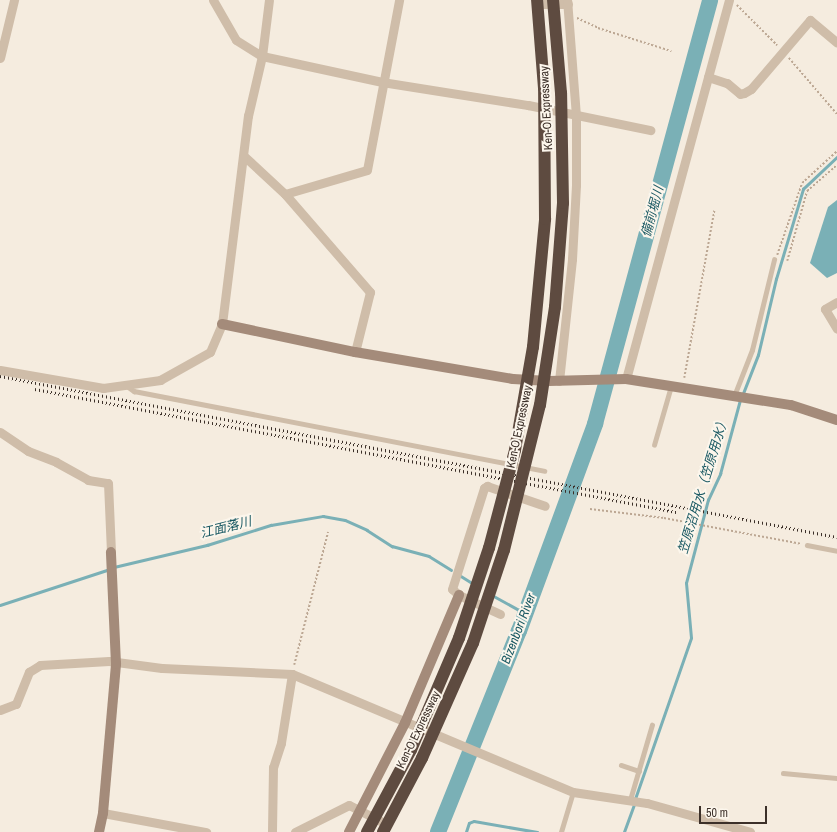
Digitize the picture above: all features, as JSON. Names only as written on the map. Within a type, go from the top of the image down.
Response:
[{"type":"highway","name":"Ken-O Expressway","points":[[367,832],[411,750],[459,638],[489,548],[516,444],[533,347],[545,218],[544,88],[539,0]]},
{"type":"highway","name":"Ken-O Expressway","points":[[383,827],[422,758],[473,643],[504,550],[540,405],[555,307],[563,203],[561,93],[553,0]]},
{"type":"street","points":[[0,58],[14,0]]},
{"type":"street","points":[[213,0],[236,40],[262,56],[382,82],[650,130]]},
{"type":"street","points":[[0,370],[103,388],[160,380],[210,352],[222,324],[245,157],[248,116],[262,56],[269,0]]},
{"type":"street","points":[[285,194],[367,170],[382,82],[399,0]]},
{"type":"street","points":[[539,0],[543,4],[567,2],[576,116],[572,259],[559,381]]},
{"type":"street","points":[[625,379],[729,0]]},
{"type":"street","points":[[708,77],[727,84],[740,94],[744,93],[751,89],[810,20],[837,43]]},
{"type":"street","points":[[245,157],[285,194],[370,292],[355,352]]},
{"type":"street","points":[[837,302],[824,309],[837,329]]},
{"type":"street","points":[[222,324],[355,352],[513,379],[559,381],[625,379],[671,385],[735,397],[790,405],[837,420]]},
{"type":"street","points":[[0,432],[28,451],[56,462],[88,480],[108,482],[116,664],[103,812],[99,832]]},
{"type":"street","points":[[500,614],[459,595],[452,589],[484,488],[487,486],[545,506]]},
{"type":"street","points":[[349,832],[362,811],[406,723],[459,595]]},
{"type":"street","points":[[0,710],[16,704],[29,672],[40,665],[109,661],[116,664],[292,674],[451,743],[572,792],[647,803],[750,832]]},
{"type":"street","points":[[272,832],[273,767],[282,743],[292,674]]},
{"type":"street","points":[[295,832],[349,805],[362,811],[383,827]]},
{"type":"street","points":[[103,812],[206,832]]},
{"type":"lane","points":[[735,397],[752,350],[774,260]]},
{"type":"lane","points":[[125,384],[142,392],[544,471]]},
{"type":"lane","points":[[654,446],[671,385]]},
{"type":"lane","points":[[807,545],[837,551]]},
{"type":"lane","points":[[630,800],[652,725]]},
{"type":"lane","points":[[621,766],[639,771]]},
{"type":"lane","points":[[784,773],[837,778]]},
{"type":"lane","points":[[561,832],[572,792]]},
{"type":"path","points":[[569,17],[671,51]]},
{"type":"path","points":[[774,260],[802,183],[837,151]]},
{"type":"path","points":[[787,261],[807,191],[837,165]]},
{"type":"path","points":[[682,387],[714,211]]},
{"type":"path","points":[[590,509],[664,518],[807,545]]},
{"type":"path","points":[[292,674],[328,532]]},
{"type":"water","points":[[837,200],[837,273],[827,278],[810,263],[828,207]]},
{"type":"waterway","name":"Bizenbori River","points":[[438,832],[519,631],[595,424],[710,0]]},
{"type":"waterway","name":"笠原沼用水（笠原用水）","points":[[742,396],[758,355],[776,279],[803,189],[837,157]]},
{"type":"waterway","name":"笠原沼用水（笠原用水）","points":[[635,799],[691,638],[686,583],[708,500],[720,474],[740,400]]},
{"type":"waterway","name":"江面落川","points":[[114,567],[207,545],[271,525],[323,516],[345,520],[367,530],[392,546],[429,556],[451,570]]},
{"type":"waterway","name":"江面落川","points":[[0,605],[110,569]]},
{"type":"waterway","name":"江面落川","points":[[461,576],[474,584]]},
{"type":"waterway","name":"江面落川","points":[[492,595],[525,613]]},
{"type":"waterway","name":"笠原沼用水（笠原用水）","points":[[624,832],[634,804]]},
{"type":"waterway","name":"笠原沼用水（笠原用水）","points":[[466,832],[469,823],[474,821],[537,832]]},
{"type":"railway","points":[[0,376],[837,537]]},
{"type":"railway","points":[[35,389],[676,512]]},
{"type":"water label","name":"備前堀川","points":[[653,212]]}]
